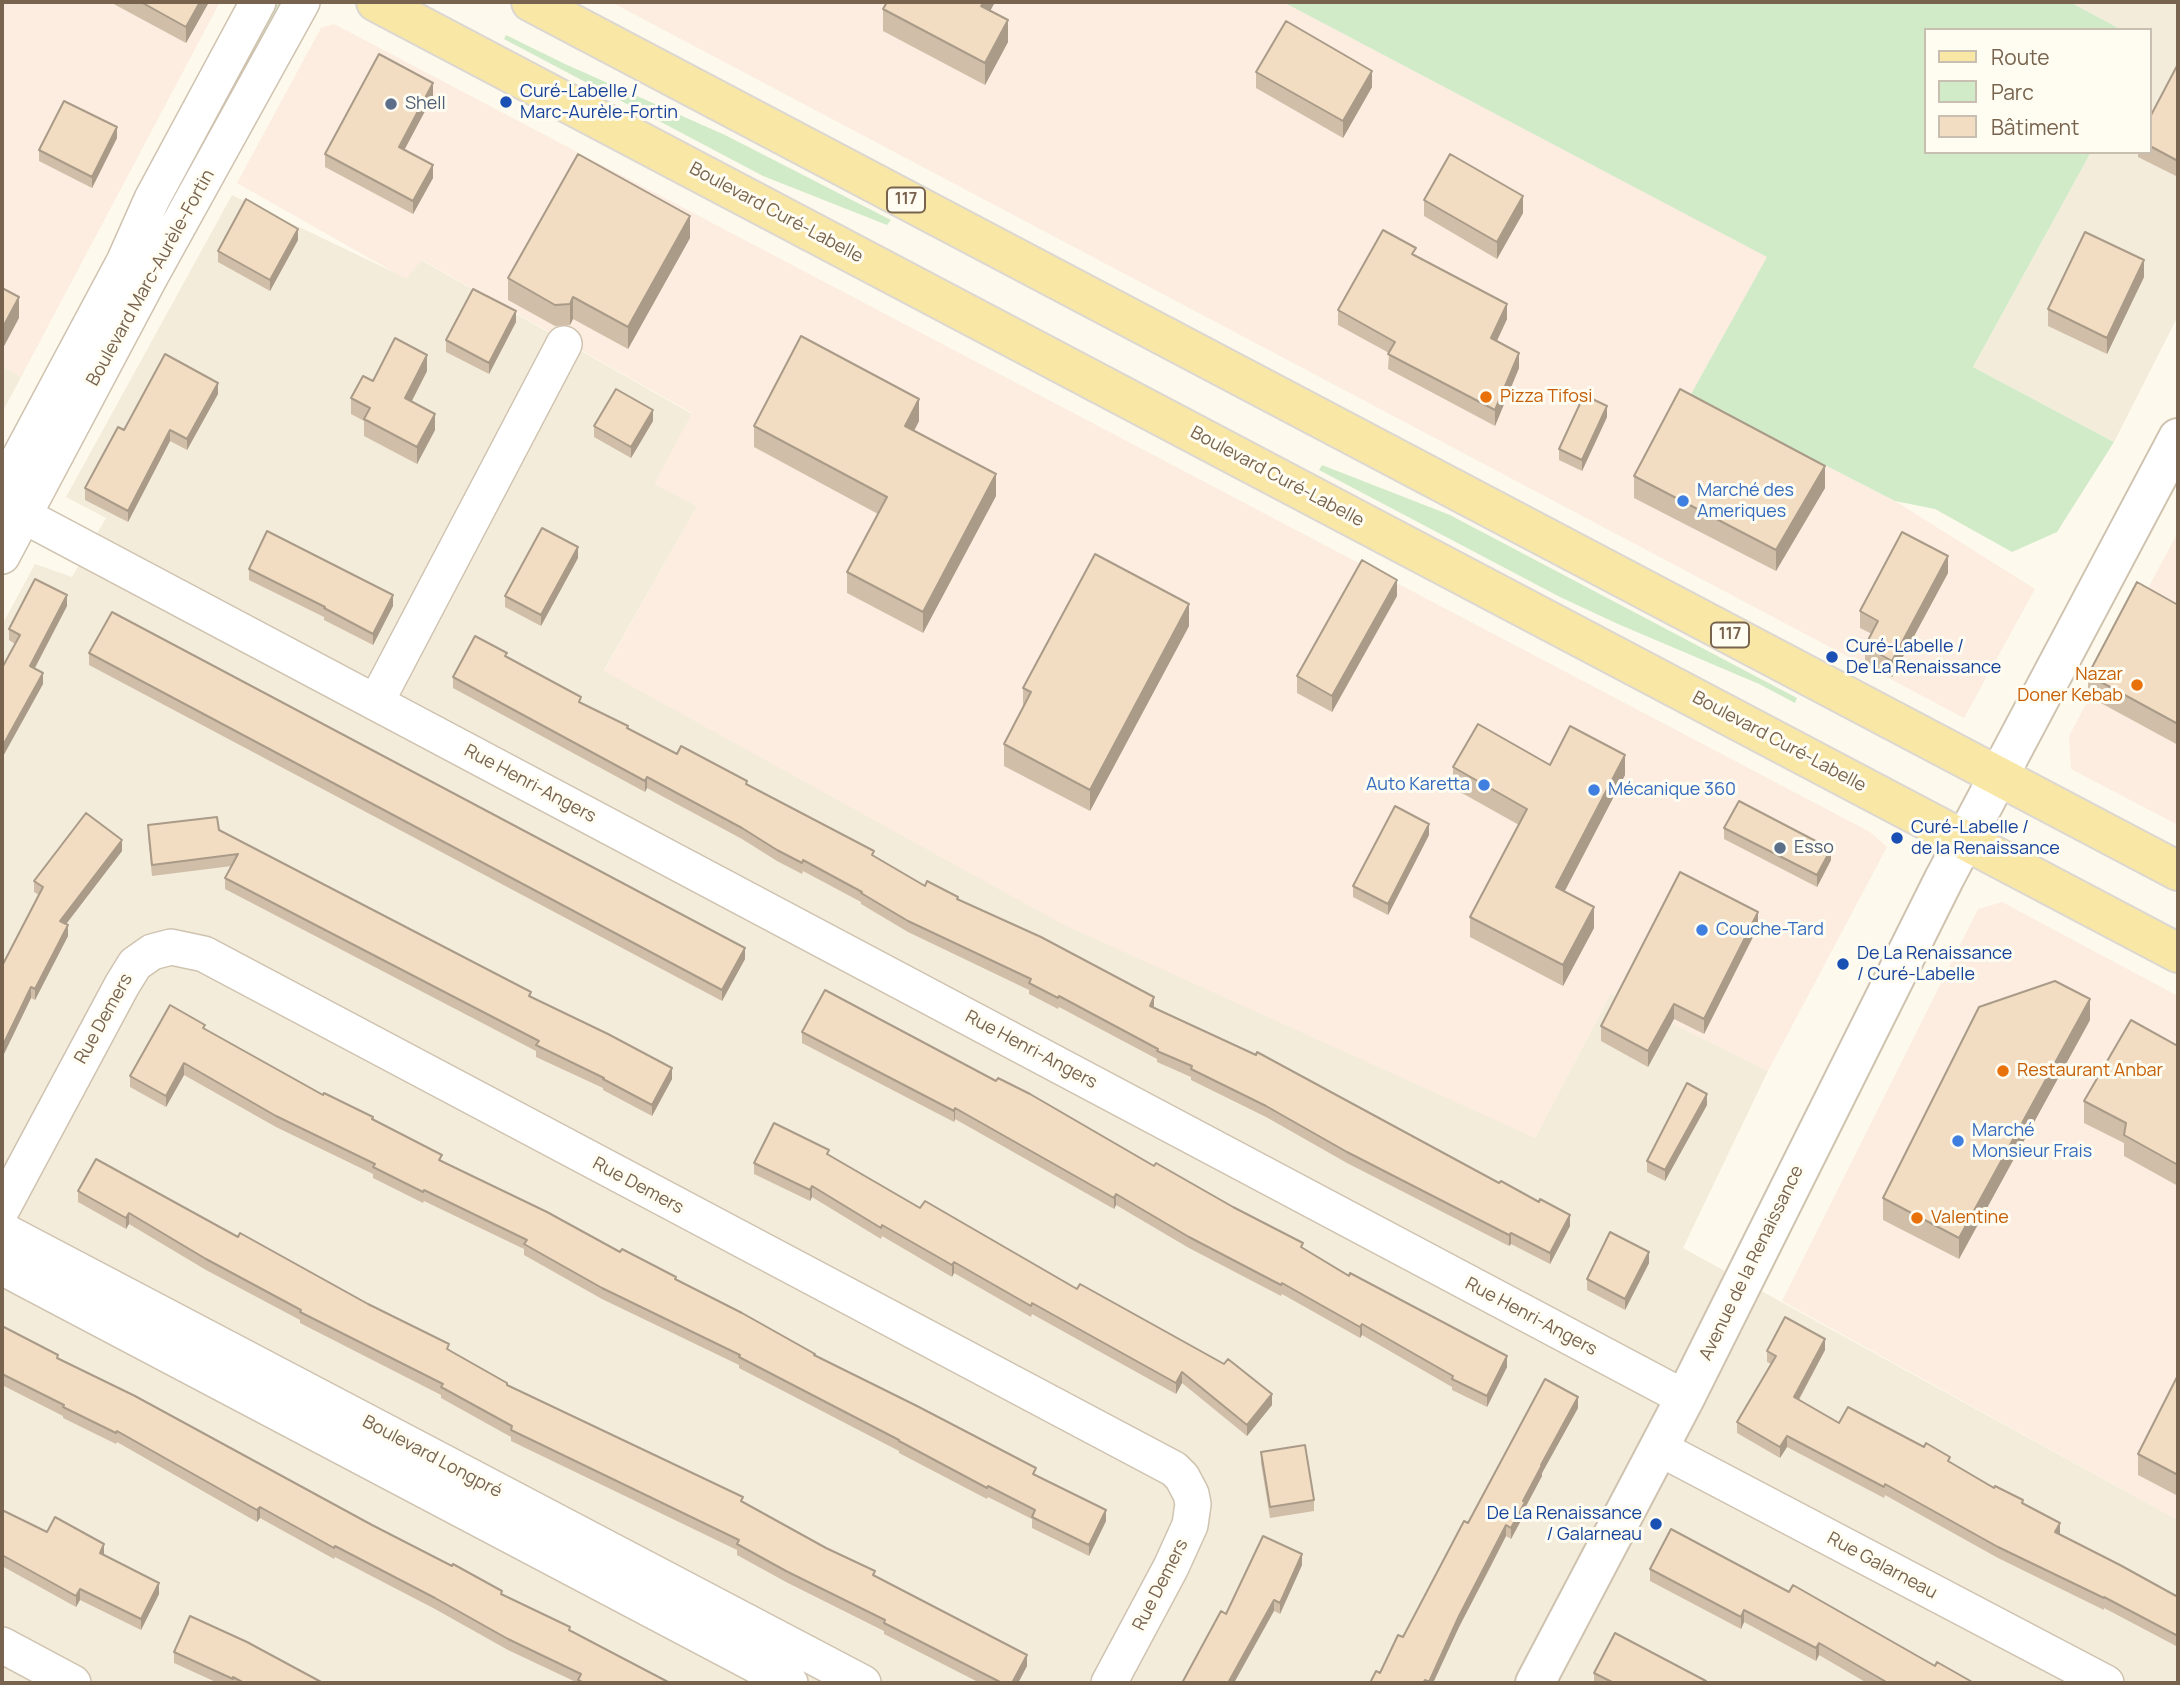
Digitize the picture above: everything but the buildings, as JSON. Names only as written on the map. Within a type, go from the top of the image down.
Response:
[{"type":"main road","name":"Boulevard Curé-Labelle","points":[[376,2],[2178,953]]},
{"type":"main road","name":"117","points":[[531,2],[2178,871]]},
{"type":"street","name":"Boulevard Marc-Aurèle-Fortin","points":[[2,556],[9,503],[152,199],[258,2]]},
{"type":"street","name":"Boulevard Marc-Aurèle-Fortin","points":[[9,503],[150,277],[302,2]]},
{"type":"street","points":[[376,702],[564,344]]},
{"type":"street","name":"Avenue de la Renaissance","points":[[1535,1683],[1685,1398],[1819,1126],[1998,777],[2178,438]]},
{"type":"street","name":"Rue Henri-Angers","points":[[9,503],[376,702],[1685,1398]]},
{"type":"street","name":"Rue Demers","points":[[2,1209],[135,964],[152,952],[171,947],[204,954],[1174,1469],[1182,1477],[1191,1494],[1193,1504],[1190,1525],[1171,1567],[1109,1683]]},
{"type":"street","name":"Boulevard Longpré","points":[[2,1230],[863,1683]]},
{"type":"street","name":"Boulevard Longpré","points":[[2,1267],[790,1683]]},
{"type":"street","name":"Rue Galarneau","points":[[1659,1448],[2106,1683]]},
{"type":"street","points":[[2,1645],[73,1683]]},
{"type":"shaded area","points":[[2,2],[220,2],[21,377],[2,366]]},
{"type":"shaded area","points":[[611,2],[1283,2],[1768,257],[1690,396],[1895,501],[2035,589],[1964,718]]},
{"type":"shaded area","points":[[2070,2],[2178,2],[2178,316],[2114,442],[1973,367],[2090,154],[2152,154],[2152,28],[2118,28]]},
{"type":"shaded area","points":[[334,24],[1870,832],[1887,847],[1768,1071],[1611,993],[1535,1138],[1062,924],[604,671],[697,506],[654,484],[692,413],[422,260],[406,279],[237,183],[321,28]]},
{"type":"shaded area","points":[[232,195],[406,278],[421,260],[692,414],[655,484],[697,506],[604,670],[1535,1138],[1611,993],[1768,1071],[1683,1248],[2178,1520],[2178,1683],[2,1683],[2,625],[35,564],[72,577],[106,518],[66,497]]},
{"type":"shaded area","points":[[2,366],[21,377],[2,413]]},
{"type":"shaded area","points":[[2178,532],[2178,825],[2071,769],[2069,736]]},
{"type":"shaded area","points":[[2002,902],[2178,996],[2178,1520],[1782,1301],[1978,909]]},
{"type":"green space","points":[[274,2],[285,2],[174,210],[165,205]]},
{"type":"green space","points":[[1283,2],[2070,2],[2118,28],[1924,28],[1924,154],[2090,154],[1973,367],[2114,442],[2057,532],[2012,552],[1935,509],[1895,501],[1690,396],[1767,257]]},
{"type":"green space","points":[[506,35],[725,135],[891,220],[887,225],[763,176],[504,39]]},
{"type":"green space","points":[[1322,465],[1450,515],[1797,698],[1795,703],[1759,684],[1560,597],[1319,470]]},
{"type":"place","name":"Curé-Labelle / Marc-Aurèle-Fortin","points":[[506,102]]},
{"type":"place","name":"Shell","points":[[391,104]]},
{"type":"place","name":"Pizza Tifosi","points":[[1486,397]]},
{"type":"place","name":"Marché des Ameriques","points":[[1683,501]]},
{"type":"place","name":"Curé-Labelle / De La Renaissance","points":[[1832,657]]},
{"type":"place","name":"Nazar Doner Kebab","points":[[2137,685]]},
{"type":"place","name":"Auto Karetta","points":[[1484,785]]},
{"type":"place","name":"Mécanique 360","points":[[1594,790]]},
{"type":"place","name":"Curé-Labelle / de la Renaissance","points":[[1897,838]]},
{"type":"place","name":"Esso","points":[[1780,848]]},
{"type":"place","name":"Couche-Tard","points":[[1702,930]]},
{"type":"place","name":"De La Renaissance / Curé-Labelle","points":[[1843,964]]},
{"type":"place","name":"Restaurant Anbar","points":[[2003,1071]]},
{"type":"place","name":"Marché Monsieur Frais","points":[[1958,1141]]},
{"type":"place","name":"Valentine","points":[[1917,1218]]},
{"type":"place","name":"De La Renaissance / Galarneau","points":[[1656,1524]]}]
